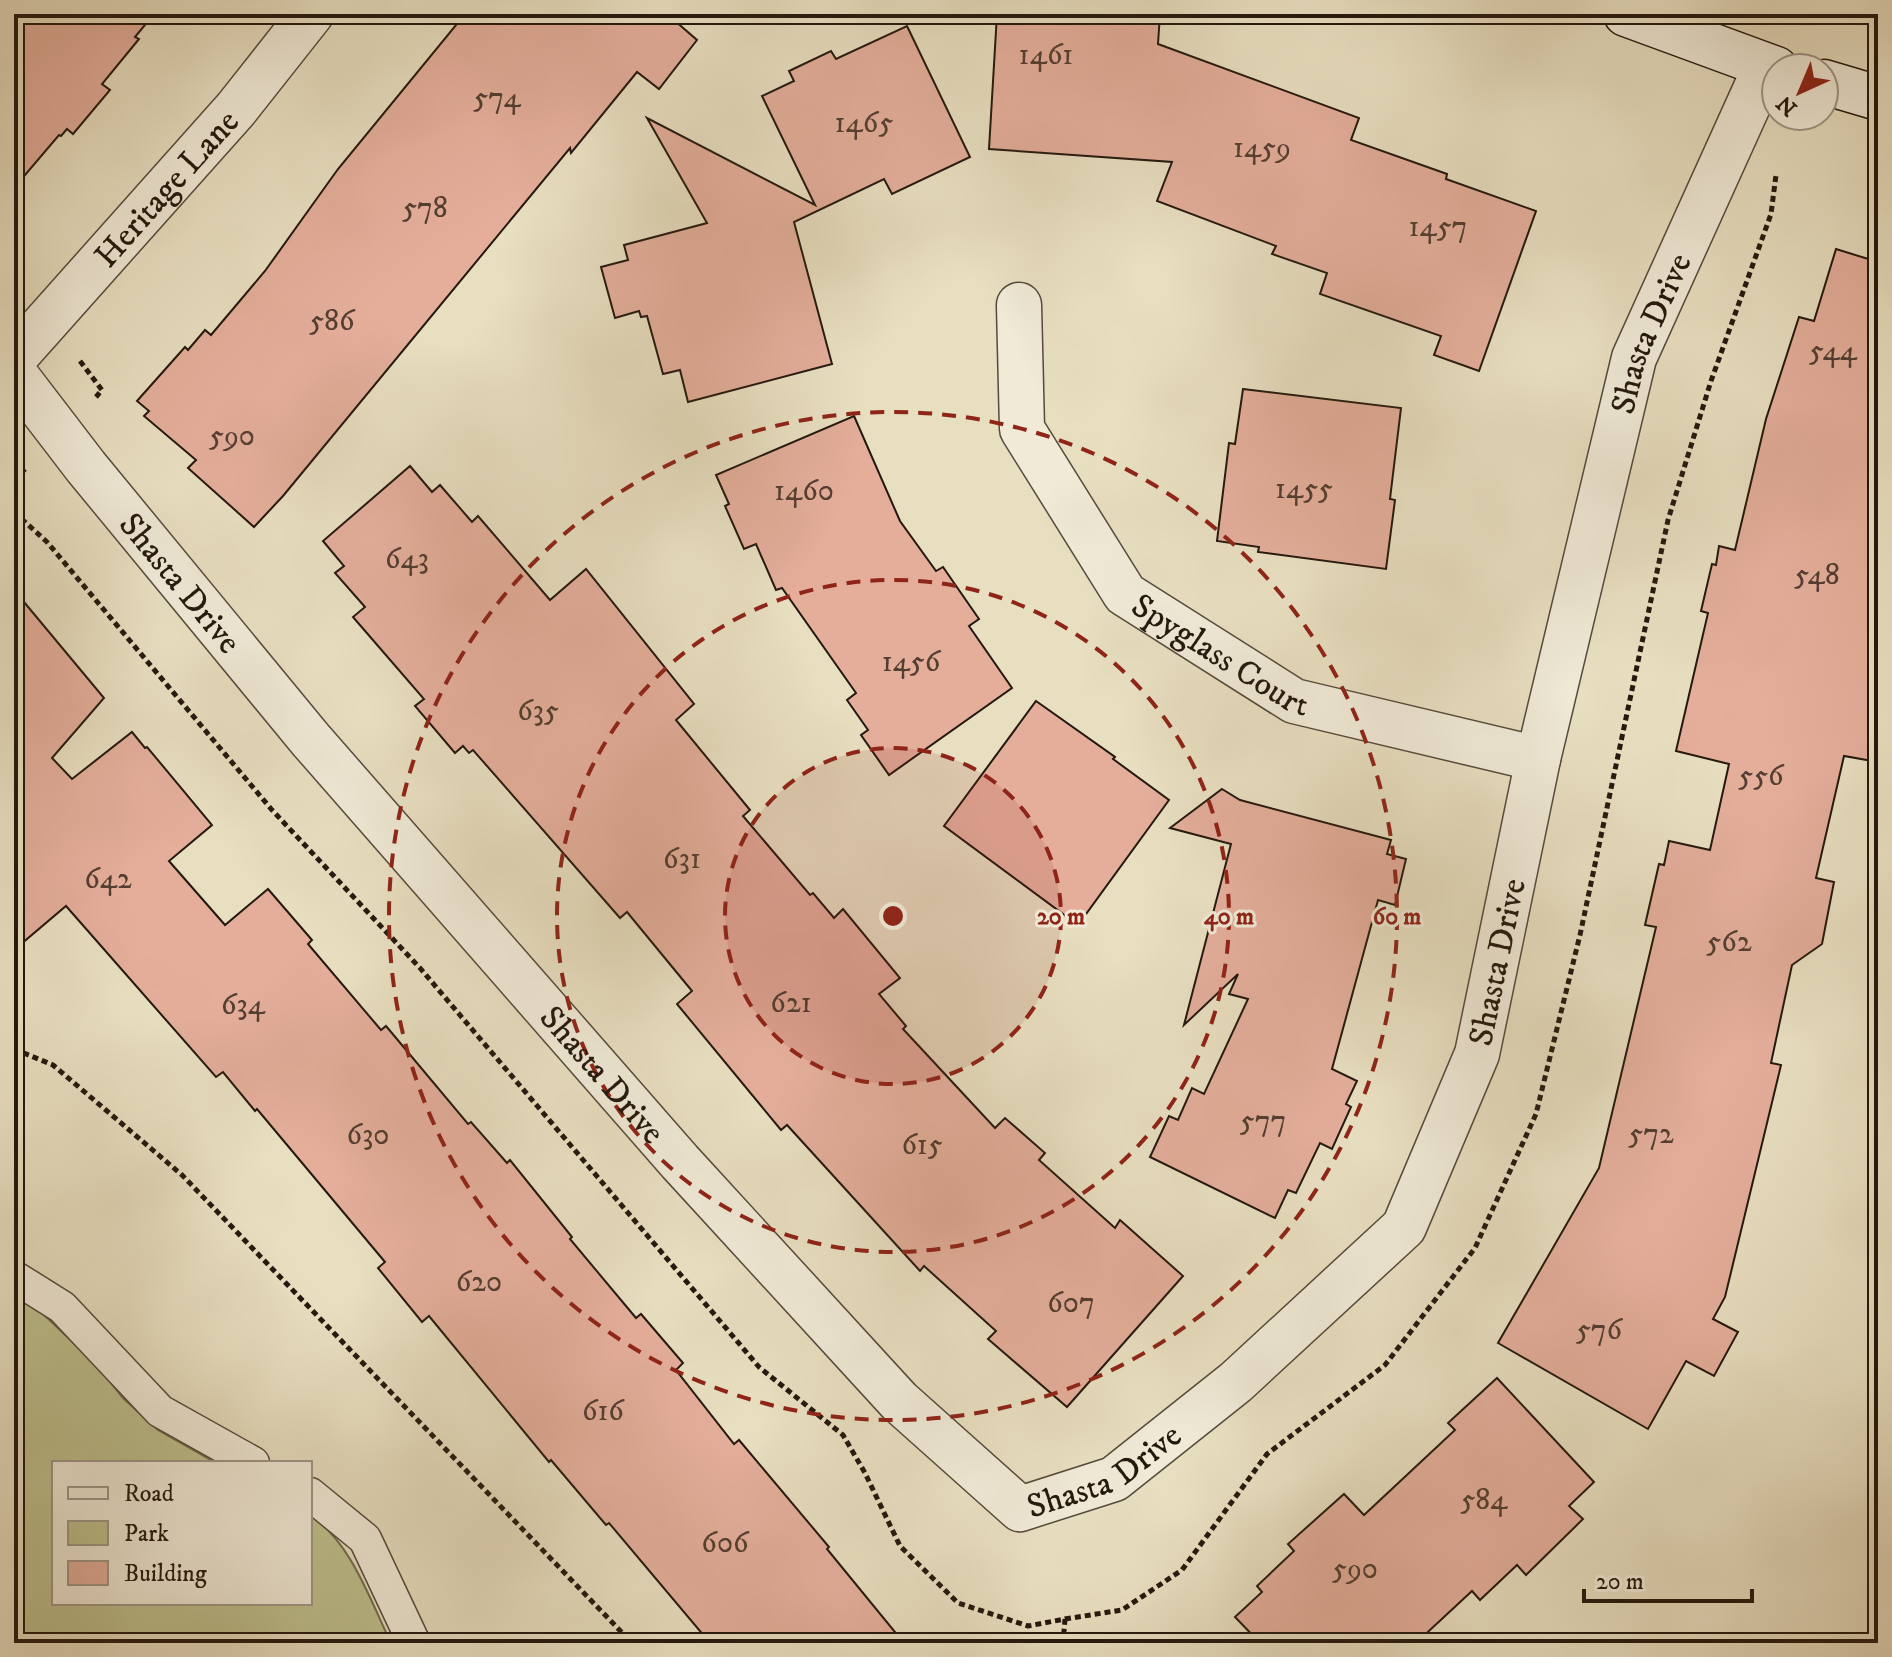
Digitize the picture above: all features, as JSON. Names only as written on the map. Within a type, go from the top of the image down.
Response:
[{"type":"street","name":"Heritage Lane","points":[[14,358],[236,109],[311,14]]},
{"type":"street","points":[[1626,14],[1760,63]]},
{"type":"street","points":[[1840,87],[1878,98]]},
{"type":"street","name":"Shasta Drive","points":[[14,373],[86,467],[310,739],[680,1162],[899,1401],[1020,1509],[1114,1479],[1236,1382],[1404,1227],[1477,1054],[1538,759],[1634,358],[1760,90]]},
{"type":"street","name":"Spyglass Court","points":[[1019,305],[1022,429],[1125,594],[1294,701],[1538,759]]},
{"type":"lane","points":[[14,1277],[62,1307],[160,1411],[249,1461]]},
{"type":"lane","points":[[312,1496],[365,1539],[414,1643]]},
{"type":"path","points":[[14,512],[47,542],[272,810],[420,968],[759,1367],[843,1435],[900,1546],[958,1603],[1028,1626],[1065,1619],[1063,1643]]},
{"type":"path","points":[[14,1049],[53,1065],[182,1175],[632,1643]]},
{"type":"green space","points":[[14,1295],[41,1312],[95,1363],[123,1398],[158,1430],[212,1461],[52,1461],[52,1605],[312,1605],[312,1517],[337,1540],[348,1556],[391,1643],[14,1643]]},
{"type":"building","points":[[14,14],[154,14],[135,37],[139,39],[102,84],[110,90],[73,134],[67,129],[59,135],[14,188]]},
{"type":"building","points":[[465,14],[667,14],[697,40],[659,89],[637,72],[254,527],[188,468],[196,460],[144,416],[149,411],[137,401],[185,347],[188,350],[205,330],[211,335],[265,271],[338,169]]},
{"type":"building","points":[[997,14],[1160,14],[1158,44],[1359,118],[1351,140],[1447,174],[1446,179],[1536,211],[1479,371],[1434,355],[1441,336],[1320,294],[1327,273],[1272,254],[1276,246],[1157,201],[1172,162],[989,149]]},
{"type":"building","points":[[907,26],[970,157],[892,194],[884,179],[794,222],[832,364],[688,402],[680,370],[663,374],[647,316],[641,317],[639,311],[615,318],[601,267],[628,260],[624,245],[707,223],[647,118],[815,205],[762,96],[794,81],[789,71],[831,51],[836,59]]},
{"type":"building","points":[[1836,249],[1878,262],[1878,762],[1844,756],[1816,878],[1834,882],[1822,944],[1792,965],[1771,1063],[1781,1065],[1725,1297],[1713,1319],[1738,1332],[1714,1376],[1686,1361],[1648,1429],[1498,1343],[1599,1168],[1656,927],[1645,925],[1659,864],[1664,865],[1669,841],[1710,850],[1729,764],[1676,751],[1708,613],[1701,611],[1719,546],[1735,550],[1766,419],[1799,317],[1814,321]]},
{"type":"building","points":[[1243,389],[1401,408],[1390,499],[1395,500],[1386,569],[1258,552],[1259,547],[1217,541],[1229,443],[1235,444]]},
{"type":"building","points":[[854,416],[900,521],[936,571],[943,567],[979,619],[969,626],[1012,688],[889,775],[861,735],[868,730],[847,700],[856,693],[782,588],[776,590],[756,544],[744,549],[725,506],[729,504],[716,475]]},
{"type":"building","points":[[410,466],[432,492],[440,485],[472,522],[478,516],[550,600],[586,569],[694,704],[676,720],[750,810],[743,816],[810,895],[813,893],[834,918],[843,909],[900,978],[879,994],[906,1026],[903,1029],[995,1128],[1005,1118],[1045,1153],[1039,1160],[1115,1228],[1120,1220],[1183,1276],[1067,1407],[988,1339],[996,1331],[924,1266],[920,1271],[787,1125],[781,1130],[677,1004],[692,991],[627,912],[620,918],[473,750],[469,753],[463,746],[455,753],[415,706],[424,699],[353,617],[365,607],[335,573],[344,566],[323,541]]},
{"type":"building","points":[[14,590],[104,698],[52,758],[72,779],[132,732],[147,747],[212,825],[169,861],[225,925],[268,889],[312,940],[308,944],[381,1030],[386,1026],[468,1124],[471,1122],[507,1163],[510,1160],[636,1318],[641,1314],[683,1363],[676,1370],[734,1444],[739,1440],[904,1643],[710,1643],[609,1523],[606,1525],[551,1460],[549,1462],[429,1316],[422,1322],[378,1268],[385,1262],[257,1109],[255,1111],[223,1072],[216,1077],[66,906],[14,950]]},
{"type":"building","points":[[1036,701],[1169,800],[1078,925],[944,826]]},
{"type":"building","points":[[1222,789],[1240,800],[1391,840],[1387,854],[1406,859],[1395,905],[1378,900],[1332,1069],[1357,1081],[1346,1104],[1351,1107],[1332,1149],[1320,1143],[1296,1193],[1288,1190],[1275,1218],[1150,1157],[1169,1116],[1178,1120],[1192,1088],[1204,1094],[1248,999],[1229,994],[1238,974],[1184,1025],[1231,844],[1170,828]]},
{"type":"building","points":[[1497,1378],[1594,1482],[1569,1506],[1583,1519],[1526,1575],[1517,1565],[1480,1600],[1472,1591],[1416,1643],[1260,1643],[1235,1617],[1262,1592],[1257,1586],[1294,1551],[1288,1544],[1344,1494],[1364,1515],[1455,1430],[1448,1423]]}]
